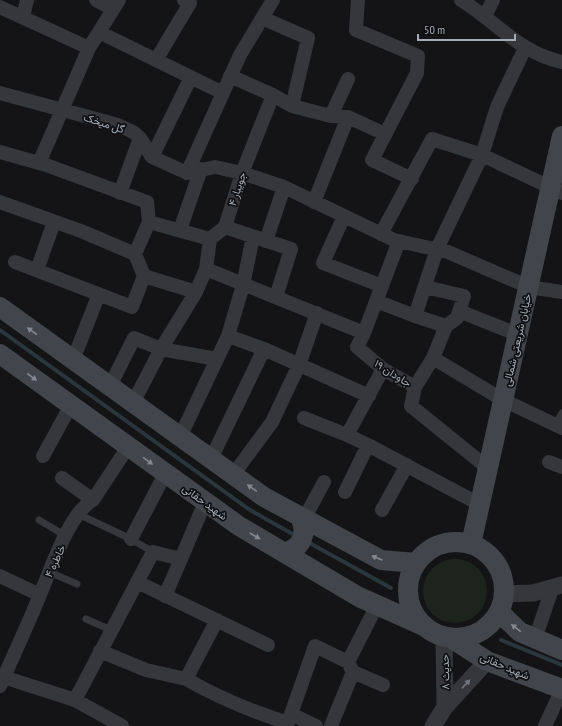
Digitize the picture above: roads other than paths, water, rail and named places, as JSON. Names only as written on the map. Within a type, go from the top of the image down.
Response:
[{"type":"main road","name":"خیابان شریعتی شمالی","points":[[471,544],[529,287],[556,190],[562,136]]},
{"type":"main road","points":[[0,308],[264,497],[381,560],[416,562]]},
{"type":"main road","name":"شهید حقانی","points":[[0,354],[239,526],[359,596],[424,626]]},
{"type":"main road","points":[[283,552],[296,548],[300,542],[304,534],[302,518]]},
{"type":"main road","points":[[448,542],[462,542],[471,544],[488,553],[502,572],[502,603],[491,624],[480,632],[468,637],[448,638],[424,626],[412,609],[408,589],[410,575],[416,562],[424,553],[435,546],[448,542]]},
{"type":"main road","points":[[502,603],[520,632],[562,650]]},
{"type":"main road","name":"شهید حقانی","points":[[448,638],[488,661],[562,689]]},
{"type":"street","points":[[23,18],[26,0]]},
{"type":"street","points":[[39,163],[90,48],[116,5],[96,0]]},
{"type":"street","points":[[156,60],[190,3],[184,0]]},
{"type":"street","points":[[180,230],[194,171],[222,93],[240,55],[273,0]]},
{"type":"street","points":[[356,0],[356,30],[418,56],[416,73],[372,160],[412,179]]},
{"type":"street","points":[[461,0],[485,16],[525,48],[545,59],[562,62]]},
{"type":"street","points":[[485,16],[493,0]]},
{"type":"street","points":[[0,7],[90,48]]},
{"type":"street","points":[[262,18],[308,38],[292,106]]},
{"type":"street","points":[[99,32],[222,93]]},
{"type":"street","points":[[415,316],[436,249],[482,155],[497,107],[525,48]]},
{"type":"street","points":[[230,76],[273,95],[292,106],[331,116],[348,117],[385,134]]},
{"type":"street","points":[[191,77],[152,157],[194,171],[215,167],[242,173],[284,187],[381,234],[399,241],[448,252],[529,287],[562,292]]},
{"type":"street","points":[[331,116],[348,79]]},
{"type":"street","name":"گل میخک","points":[[0,93],[118,125],[133,132],[140,138],[152,157]]},
{"type":"street","name":"جویبار ۴","points":[[225,227],[242,173],[273,95]]},
{"type":"street","points":[[314,202],[348,117]]},
{"type":"street","points":[[120,193],[140,138]]},
{"type":"street","points":[[381,234],[412,179],[432,139],[482,155],[556,190]]},
{"type":"street","points":[[0,152],[39,163],[147,202],[149,222],[135,254]]},
{"type":"street","points":[[180,437],[228,336],[243,285],[260,239],[284,187]]},
{"type":"street","points":[[0,202],[82,231],[135,254],[144,276],[132,307],[15,262]]},
{"type":"street","points":[[344,216],[323,263],[382,286]]},
{"type":"street","points":[[37,270],[54,222]]},
{"type":"street","points":[[149,222],[210,239]]},
{"type":"street","points":[[133,403],[161,349],[196,292],[206,269],[210,239],[225,227],[291,249],[276,297]]},
{"type":"street","points":[[206,269],[364,333],[399,241]]},
{"type":"street","points":[[144,276],[196,292]]},
{"type":"street","points":[[376,301],[446,326],[457,318],[464,296],[425,287]]},
{"type":"street","points":[[74,360],[98,294]]},
{"type":"street","points":[[459,312],[519,335]]},
{"type":"street","points":[[233,475],[272,422],[299,365],[317,313]]},
{"type":"street","name":"جاودان ۱۹","points":[[364,333],[356,347],[383,369],[415,387],[433,358],[446,326]]},
{"type":"street","points":[[228,336],[264,349],[369,396]]},
{"type":"street","points":[[110,386],[134,338],[161,349],[217,359]]},
{"type":"street","points":[[210,459],[264,349]]},
{"type":"street","points":[[433,358],[503,400],[560,422]]},
{"type":"street","points":[[347,435],[383,369]]},
{"type":"street","points":[[415,387],[411,406],[489,469]]},
{"type":"street","points":[[43,456],[71,406]]},
{"type":"street","points":[[304,418],[368,445],[481,505]]},
{"type":"street","points":[[345,492],[368,445]]},
{"type":"street","name":"خاطره ۴","points":[[1,680],[66,536],[84,505],[93,500],[128,446]]},
{"type":"street","points":[[382,510],[407,465]]},
{"type":"street","points":[[131,539],[165,474]]},
{"type":"street","points":[[62,478],[93,500]]},
{"type":"street","points":[[302,518],[324,482]]},
{"type":"street","points":[[165,596],[205,502]]},
{"type":"street","points":[[75,700],[153,552],[181,559]]},
{"type":"street","points":[[0,576],[40,595]]},
{"type":"street","points":[[137,582],[268,645]]},
{"type":"street","points":[[502,603],[557,587]]},
{"type":"street","points":[[535,639],[557,587]]},
{"type":"street","points":[[331,726],[351,667],[377,605]]},
{"type":"street","points":[[186,679],[217,620]]},
{"type":"street","name":"حدیث ۸","points":[[445,707],[448,638]]},
{"type":"street","points":[[100,651],[146,670],[186,679],[219,698],[256,713],[288,723],[315,646],[384,685]]},
{"type":"street","points":[[433,726],[445,707],[488,661]]},
{"type":"street","points":[[1,680],[75,700],[122,726]]},
{"type":"street","points":[[545,726],[562,689]]},
{"type":"street","points":[[291,714],[316,726]]},
{"type":"lane","points":[[78,514],[131,539],[153,552]]},
{"type":"lane","points":[[39,520],[66,536]]},
{"type":"lane","points":[[49,572],[77,584]]},
{"type":"lane","points":[[86,619],[111,630]]},
{"type":"waterway","points":[[0,330],[250,510],[296,536]]},
{"type":"waterway","points":[[306,541],[391,588]]},
{"type":"waterway","points":[[501,640],[562,665]]}]
